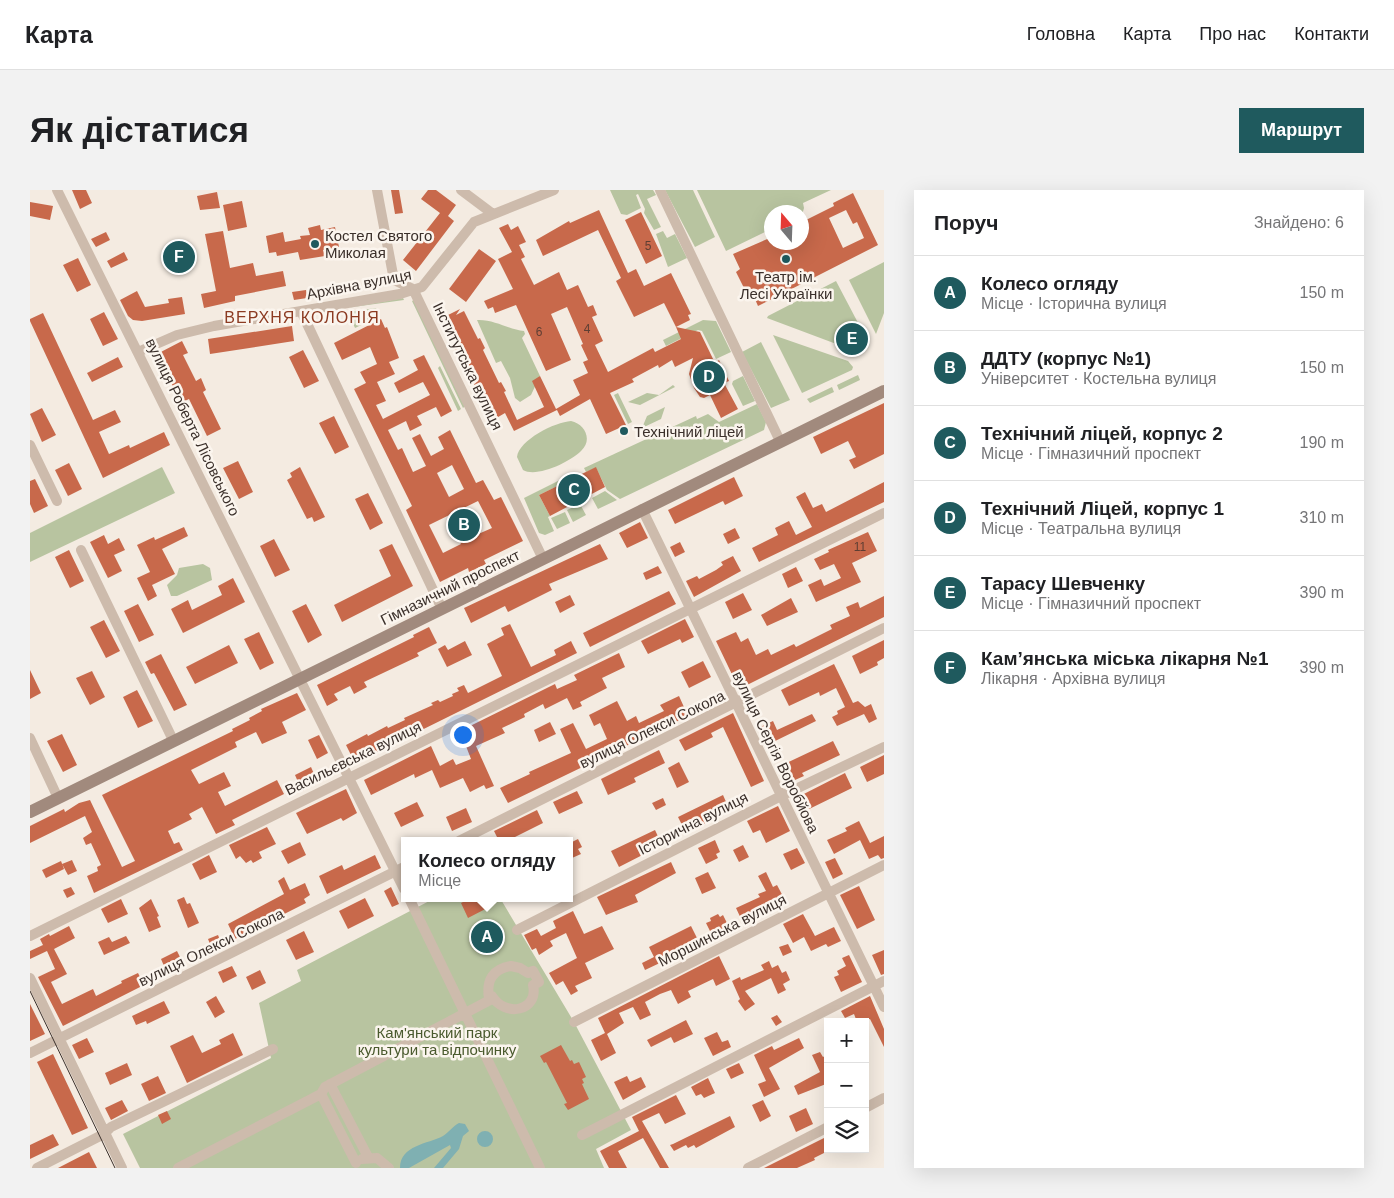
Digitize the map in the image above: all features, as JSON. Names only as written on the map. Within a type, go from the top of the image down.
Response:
[{"type":"main road","name":"Гімназичний проспект","points":[[30,812],[884,390]]},
{"type":"street","name":"вулиця Роберта Лісовського","points":[[57,190],[349,777],[400,870]]},
{"type":"street","points":[[377,190],[394,280],[413,289]]},
{"type":"street","points":[[461,190],[494,214]]},
{"type":"street","name":"Архівна вулиця","points":[[138,352],[177,336],[204,328],[400,294],[422,287],[436,272],[474,222],[554,190]]},
{"type":"street","points":[[660,190],[780,441]]},
{"type":"street","name":"Інститутська вулиця","points":[[413,289],[543,559]]},
{"type":"street","points":[[301,311],[442,609]]},
{"type":"street","points":[[30,444],[57,501]]},
{"type":"street","name":"вулиця Сергія Воробйова","points":[[642,510],[884,1007]]},
{"type":"street","name":"Васильєвська вулиця","points":[[30,936],[884,513]]},
{"type":"street","points":[[81,550],[173,740]]},
{"type":"street","name":"вулиця Олекси Сокола","points":[[467,837],[736,704],[884,628]]},
{"type":"street","points":[[30,738],[58,798]]},
{"type":"street","name":"Історична вулиця","points":[[518,930],[781,796],[884,747]]},
{"type":"street","name":"Моршинська вулиця","points":[[574,1022],[884,865]]},
{"type":"street","name":"вулиця Олекси Сокола","points":[[30,1054],[400,870]]},
{"type":"street","points":[[411,902],[540,1168]]},
{"type":"street","points":[[511,966],[520,968],[528,974],[533,970],[539,982],[533,986],[532,998],[520,1009],[502,1008],[491,997],[489,998],[489,980],[502,968],[511,966]]},
{"type":"street","points":[[30,978],[122,1168]]},
{"type":"street","points":[[582,1135],[884,981]]},
{"type":"street","points":[[178,1168],[321,1094],[325,1087],[330,1084],[465,1014],[490,1000],[491,997]]},
{"type":"street","points":[[36,1168],[104,1134],[111,1127],[273,1049]]},
{"type":"street","points":[[330,1084],[368,1157]]},
{"type":"street","points":[[321,1094],[354,1166],[368,1157],[377,1158],[389,1168]]},
{"type":"street","points":[[869,1106],[884,1098]]},
{"type":"street","points":[[748,1168],[824,1129]]},
{"type":"green space","points":[[610,190],[653,190],[656,195],[647,199],[661,227],[654,230],[644,213],[645,209],[638,194],[636,195],[641,208],[627,215],[621,214]]},
{"type":"green space","points":[[665,190],[693,190],[715,237],[695,247]]},
{"type":"green space","points":[[697,190],[831,190],[803,203],[803,205],[764,205],[764,232],[726,251]]},
{"type":"green space","points":[[663,231],[667,238],[675,234],[687,258],[668,267],[656,234]]},
{"type":"green space","points":[[884,262],[884,313],[876,334],[849,280]]},
{"type":"green space","points":[[836,281],[866,338],[862,340],[861,337],[847,348],[767,318],[768,316]]},
{"type":"green space","points":[[403,298],[404,300],[346,308]]},
{"type":"green space","points":[[414,300],[465,406],[463,408],[412,301]]},
{"type":"green space","points":[[376,308],[380,316],[355,328],[348,312]]},
{"type":"green space","points":[[477,320],[490,321],[524,331],[525,334],[522,338],[540,376],[531,395],[520,402],[515,398],[510,378],[501,361],[496,363]]},
{"type":"green space","points":[[703,320],[716,321],[731,352],[716,359],[702,331],[698,330],[666,346],[663,340]]},
{"type":"green space","points":[[773,335],[848,361],[853,367],[852,370],[802,393]]},
{"type":"green space","points":[[761,342],[790,400],[771,408],[742,352]]},
{"type":"green space","points":[[440,366],[461,409],[458,411],[438,368]]},
{"type":"green space","points":[[858,375],[860,380],[839,390],[837,385]]},
{"type":"green space","points":[[743,376],[755,401],[743,406],[732,384],[733,381]]},
{"type":"green space","points":[[673,385],[675,387],[640,405],[628,402],[647,393],[659,395]]},
{"type":"green space","points":[[832,387],[834,392],[810,403],[807,399]]},
{"type":"green space","points":[[618,393],[632,422],[628,424],[614,395]]},
{"type":"green space","points":[[757,404],[766,422],[764,430],[620,499],[607,490],[596,468],[586,472],[584,468],[696,416],[697,419],[708,414],[719,422]]},
{"type":"green space","points":[[665,407],[661,419],[642,428],[647,416]]},
{"type":"green space","points":[[571,421],[580,425],[586,433],[585,447],[569,460],[553,468],[536,472],[523,470],[517,457],[524,444],[547,428]]},
{"type":"green space","points":[[162,467],[175,493],[30,562],[30,533]]},
{"type":"green space","points":[[570,475],[572,479],[539,495],[550,516],[548,517],[554,531],[545,535],[539,533],[524,498]]},
{"type":"green space","points":[[605,491],[617,500],[598,509],[592,498]]},
{"type":"green space","points":[[580,504],[586,515],[573,522],[567,510]]},
{"type":"green space","points":[[565,512],[570,523],[557,529],[551,518]]},
{"type":"green space","points":[[203,564],[210,568],[212,580],[177,596],[171,596],[167,585],[177,575],[179,568]]},
{"type":"green space","name":"Кам'янський парк культури та відпочинку","points":[[427,902],[502,902],[574,1022],[631,1130],[596,1149],[604,1168],[140,1168],[123,1134],[271,1058],[259,1003],[301,981],[297,970]]},
{"type":"water","points":[[459,1123],[465,1124],[469,1131],[463,1136],[459,1149],[443,1168],[434,1168],[451,1148],[450,1145],[409,1168],[400,1168],[401,1160],[410,1150],[443,1136]]},
{"type":"water","points":[[485,1131],[493,1139],[485,1147],[477,1139]]},
{"type":"building","points":[[72,190],[86,190],[92,203],[80,209]]},
{"type":"building","points":[[391,190],[399,190],[403,213],[395,214]]},
{"type":"building","points":[[428,190],[436,190],[456,205],[448,216],[454,221],[416,271],[403,260],[440,213],[421,199]]},
{"type":"building","points":[[217,192],[220,208],[200,210],[197,196]]},
{"type":"building","name":"Театр ім. Лесі Українки","points":[[853,193],[878,245],[758,306],[751,290],[746,292],[736,272],[740,269],[733,254],[764,240],[764,250],[809,250],[809,218],[834,206],[833,203]],"holes":[[[846,210],[853,224],[857,222],[864,238],[843,248],[829,218]]]},
{"type":"building","points":[[242,201],[247,227],[228,231],[223,205]]},
{"type":"building","points":[[30,202],[53,206],[50,220],[30,216]]},
{"type":"building","points":[[599,210],[628,273],[636,269],[644,286],[671,273],[691,314],[688,315],[690,320],[676,327],[664,303],[634,317],[616,281],[621,278],[598,230],[543,256],[536,240],[569,221],[570,223]]},
{"type":"building","points":[[641,212],[662,256],[646,264],[625,220]]},
{"type":"building","points":[[508,224],[511,230],[518,226],[526,242],[519,245],[525,257],[521,259],[534,285],[559,272],[567,290],[578,285],[588,307],[593,305],[597,315],[592,317],[603,341],[595,345],[608,372],[653,348],[655,352],[681,339],[676,327],[700,332],[715,363],[719,360],[729,381],[724,383],[738,409],[721,418],[710,395],[704,398],[700,397],[694,388],[689,374],[693,358],[675,367],[672,360],[659,368],[658,365],[632,379],[634,382],[610,393],[626,425],[606,434],[590,399],[560,416],[557,410],[514,431],[505,413],[493,420],[488,409],[482,407],[475,391],[477,390],[474,384],[476,383],[467,366],[461,364],[454,348],[455,341],[445,321],[441,323],[436,312],[443,309],[446,316],[460,309],[456,315],[464,311],[478,339],[480,338],[485,348],[483,350],[499,383],[501,382],[506,391],[504,392],[517,420],[544,407],[532,381],[540,376],[556,409],[580,395],[573,380],[588,373],[583,362],[588,360],[581,345],[583,344],[567,307],[551,314],[571,360],[546,371],[516,305],[495,313],[493,307],[488,309],[484,301],[513,289],[498,259],[512,252],[499,228]]},
{"type":"building","name":"Костел Святого Миколая","points":[[320,225],[321,230],[335,227],[339,247],[323,250],[325,256],[300,260],[298,252],[277,256],[276,252],[269,253],[266,236],[283,232],[285,242],[301,239],[300,236],[310,235],[308,228]]},
{"type":"building","points":[[223,231],[230,268],[253,263],[256,276],[283,271],[286,286],[235,296],[235,301],[204,308],[201,294],[216,291],[205,234]]},
{"type":"building","points":[[106,232],[110,240],[96,247],[91,239]]},
{"type":"building","points":[[479,249],[496,261],[466,302],[449,289]]},
{"type":"building","points":[[124,252],[128,260],[111,268],[107,261]]},
{"type":"building","points":[[78,258],[91,285],[77,292],[63,265]]},
{"type":"building","points":[[306,290],[307,298],[294,300],[292,292]]},
{"type":"building","points":[[137,291],[145,307],[169,303],[168,299],[182,297],[185,314],[142,321],[133,320],[128,316],[120,300]]},
{"type":"building","points":[[104,312],[118,339],[103,346],[90,319]]},
{"type":"building","points":[[43,313],[93,420],[115,410],[121,422],[99,432],[109,454],[129,445],[130,448],[164,432],[170,445],[103,478],[30,321],[30,319]]},
{"type":"building","points":[[381,319],[385,328],[387,327],[399,358],[389,362],[395,374],[377,382],[386,401],[376,405],[383,419],[430,395],[423,382],[399,393],[394,383],[418,370],[413,360],[424,355],[452,411],[441,417],[436,407],[417,416],[422,425],[410,431],[406,421],[388,430],[398,450],[402,448],[413,472],[426,466],[412,438],[420,434],[431,456],[444,449],[438,437],[450,430],[476,483],[483,480],[494,500],[501,497],[523,541],[484,560],[486,564],[469,572],[468,568],[440,582],[406,510],[412,506],[354,389],[366,383],[360,372],[377,364],[370,347],[342,360],[334,343]],"holes":[[[452,465],[464,489],[449,497],[437,473]],[[478,501],[492,528],[460,542],[461,544],[443,553],[429,525]]]},
{"type":"building","points":[[292,326],[294,341],[210,354],[208,339]]},
{"type":"building","points":[[182,341],[188,353],[183,355],[196,381],[201,378],[206,390],[203,392],[221,429],[207,436],[189,399],[181,403],[157,354]]},
{"type":"building","points":[[303,350],[319,381],[304,388],[289,357]]},
{"type":"building","points":[[118,357],[123,367],[92,382],[87,373]]},
{"type":"building","points":[[884,403],[884,454],[854,469],[849,460],[856,457],[848,441],[821,454],[813,437]]},
{"type":"building","points":[[42,408],[56,435],[42,442],[30,414]]},
{"type":"building","points":[[334,416],[349,447],[335,454],[319,423]]},
{"type":"building","points":[[238,461],[253,492],[239,499],[223,468]]},
{"type":"building","points":[[69,463],[82,489],[68,496],[55,470]]},
{"type":"building","points":[[300,467],[325,517],[314,522],[312,517],[307,519],[287,480],[292,477],[290,473]]},
{"type":"building","points":[[596,467],[605,487],[550,516],[539,495]]},
{"type":"building","points":[[734,477],[743,496],[725,505],[723,501],[675,524],[668,510]]},
{"type":"building","points":[[35,479],[48,506],[34,513],[30,504],[30,481]]},
{"type":"building","points":[[884,482],[884,502],[759,562],[752,548],[778,535],[775,528],[789,521],[796,535],[812,527],[796,497],[805,492],[813,508],[822,504],[826,512]]},
{"type":"building","points":[[368,493],[383,523],[370,530],[355,499]]},
{"type":"building","points":[[640,522],[648,538],[627,548],[619,533]]},
{"type":"building","points":[[184,527],[188,536],[162,549],[175,574],[152,585],[157,596],[148,601],[137,578],[150,572],[137,545],[154,537],[155,540]]},
{"type":"building","points":[[735,528],[740,538],[728,544],[723,534]]},
{"type":"building","points":[[868,532],[877,551],[852,563],[861,582],[816,602],[808,585],[821,579],[824,586],[841,578],[834,564],[820,570],[814,559],[829,552],[828,550]]},
{"type":"building","points":[[104,535],[108,544],[119,538],[125,550],[114,555],[122,571],[108,578],[90,542]]},
{"type":"building","points":[[274,539],[290,570],[275,577],[260,546]]},
{"type":"building","points":[[680,542],[685,552],[675,557],[670,547]]},
{"type":"building","points":[[392,544],[413,586],[342,622],[334,605],[391,576],[379,550]]},
{"type":"building","points":[[600,544],[608,559],[549,584],[552,590],[508,612],[505,606],[471,623],[464,608]]},
{"type":"building","points":[[69,550],[84,581],[70,588],[55,557]]},
{"type":"building","points":[[733,556],[741,571],[694,597],[686,581],[697,576],[699,579],[716,570],[723,565],[721,562]]},
{"type":"building","points":[[658,566],[662,573],[646,580],[643,573]]},
{"type":"building","points":[[796,567],[803,581],[788,588],[782,574]]},
{"type":"building","points":[[233,578],[245,602],[183,633],[171,609],[188,600],[192,610],[222,595],[218,586]]},
{"type":"building","points":[[669,591],[676,604],[590,647],[583,633]]},
{"type":"building","points":[[743,593],[752,610],[733,619],[725,602]]},
{"type":"building","points":[[570,595],[575,605],[560,613],[555,602]]},
{"type":"building","points":[[884,596],[884,617],[739,689],[716,641],[736,632],[741,642],[748,638],[756,655],[768,649],[771,655],[794,644],[796,647],[832,629],[830,625],[850,616],[846,607],[858,602],[860,608]]},
{"type":"building","points":[[791,598],[798,612],[767,626],[761,615]]},
{"type":"building","points":[[138,604],[154,635],[139,642],[124,611]]},
{"type":"building","points":[[306,604],[322,635],[308,643],[292,611]]},
{"type":"building","points":[[685,619],[694,637],[682,643],[680,639],[648,654],[641,641]]},
{"type":"building","points":[[104,620],[120,651],[106,658],[90,627]]},
{"type":"building","points":[[510,624],[531,667],[556,655],[554,650],[571,641],[577,653],[355,763],[346,745],[367,734],[368,736],[387,726],[388,728],[405,720],[404,718],[433,705],[431,703],[438,700],[440,702],[453,696],[452,694],[459,691],[457,688],[464,685],[468,693],[502,676],[487,644],[504,635],[501,628]]},
{"type":"building","points":[[429,627],[437,643],[417,653],[419,656],[364,682],[367,687],[354,694],[350,686],[334,694],[338,700],[327,706],[317,685],[414,637],[413,635]]},
{"type":"building","points":[[259,632],[274,663],[260,670],[244,639]]},
{"type":"building","points":[[884,640],[884,658],[877,662],[878,665],[860,674],[852,656]]},
{"type":"building","points":[[465,641],[472,655],[447,667],[438,649],[445,645],[448,650]]},
{"type":"building","points":[[229,645],[238,663],[195,684],[186,667]]},
{"type":"building","points":[[619,653],[625,667],[602,678],[607,688],[580,702],[582,706],[573,710],[567,698],[545,709],[543,704],[524,714],[525,717],[502,728],[505,733],[476,746],[494,786],[486,789],[484,785],[470,792],[463,778],[440,788],[432,770],[415,778],[414,774],[371,795],[364,780],[431,746],[440,766],[453,759],[456,765],[471,759],[464,741],[473,737],[468,727],[555,684],[557,689],[577,680],[574,675]]},
{"type":"building","points":[[161,654],[187,705],[174,711],[154,673],[151,674],[145,662]]},
{"type":"building","points":[[703,661],[711,677],[689,688],[681,672]]},
{"type":"building","points":[[834,664],[853,703],[858,701],[865,707],[871,704],[877,719],[869,723],[864,714],[837,726],[832,717],[838,714],[837,711],[845,707],[836,688],[820,696],[819,692],[789,706],[781,690]]},
{"type":"building","points":[[30,670],[41,693],[30,699]]},
{"type":"building","points":[[92,671],[105,697],[90,705],[76,678]]},
{"type":"building","points":[[137,690],[153,721],[138,728],[123,697]]},
{"type":"building","points":[[297,693],[306,710],[282,722],[287,733],[262,744],[256,732],[235,742],[237,747],[191,770],[199,784],[224,772],[231,786],[218,792],[225,806],[277,780],[284,794],[232,820],[235,825],[216,834],[202,807],[189,814],[192,819],[168,831],[174,844],[179,842],[183,850],[94,893],[87,876],[98,871],[97,867],[101,865],[91,843],[86,845],[83,838],[92,832],[85,816],[30,843],[30,826],[64,809],[65,812],[79,803],[90,800],[122,867],[135,861],[102,795],[233,731],[232,729],[250,720],[249,718],[262,711],[261,709]]},
{"type":"building","points":[[679,696],[688,716],[508,803],[500,788],[530,774],[529,772],[571,753],[560,729],[573,723],[586,749],[607,739],[600,723],[594,726],[589,715],[617,701],[627,721],[636,716],[639,723],[664,711],[660,705]]},
{"type":"building","points":[[733,713],[764,781],[751,787],[723,727],[711,733],[713,737],[685,751],[679,740]]},
{"type":"building","points":[[812,714],[816,721],[767,745],[758,728],[773,721],[777,730]]},
{"type":"building","points":[[550,722],[556,734],[539,742],[534,730]]},
{"type":"building","points":[[62,734],[77,765],[63,772],[47,741]]},
{"type":"building","points":[[319,735],[328,753],[317,759],[308,740]]},
{"type":"building","points":[[833,741],[840,755],[802,773],[804,776],[786,784],[778,767]]},
{"type":"building","points":[[659,750],[665,763],[634,778],[636,782],[608,795],[601,779]]},
{"type":"building","points":[[884,755],[884,774],[867,782],[860,767]]},
{"type":"building","points":[[679,762],[689,782],[677,788],[668,768]]},
{"type":"building","points":[[311,767],[318,783],[302,791],[295,775]]},
{"type":"building","points":[[845,773],[852,788],[801,813],[794,799]]},
{"type":"building","points":[[346,789],[357,813],[343,821],[341,818],[307,834],[296,813]]},
{"type":"building","points":[[577,791],[583,803],[559,814],[553,802]]},
{"type":"building","points":[[723,795],[730,811],[686,833],[678,817]]},
{"type":"building","points":[[663,798],[666,805],[656,810],[652,803]]},
{"type":"building","points":[[417,802],[424,816],[401,827],[394,813]]},
{"type":"building","points":[[778,806],[790,831],[766,843],[760,830],[753,833],[747,821]]},
{"type":"building","points":[[466,808],[472,822],[452,831],[446,817]]},
{"type":"building","points":[[537,810],[543,823],[515,837],[497,837],[494,831]]},
{"type":"building","points":[[859,821],[870,843],[884,836],[884,858],[881,859],[878,855],[869,859],[860,840],[834,854],[827,840],[847,831],[845,828]]},
{"type":"building","points":[[267,827],[276,844],[259,852],[262,858],[253,863],[251,860],[246,863],[240,856],[236,859],[229,845]]},
{"type":"building","points":[[655,830],[662,845],[619,867],[611,851]]},
{"type":"building","points":[[578,839],[582,847],[578,849],[581,854],[573,858],[573,842]]},
{"type":"building","points":[[715,840],[720,852],[716,854],[718,858],[706,864],[698,848]]},
{"type":"building","points":[[300,842],[306,855],[288,864],[281,851]]},
{"type":"building","points":[[743,845],[749,857],[739,862],[733,850]]},
{"type":"building","points":[[797,848],[805,863],[791,870],[783,854]]},
{"type":"building","points":[[209,855],[217,872],[200,880],[192,864]]},
{"type":"building","points":[[375,855],[381,868],[327,894],[319,876],[342,865],[344,870]]},
{"type":"building","points":[[835,858],[843,874],[833,879],[825,862]]},
{"type":"building","points":[[72,860],[77,871],[68,875],[62,864]]},
{"type":"building","points":[[61,861],[64,869],[46,878],[42,870]]},
{"type":"building","points":[[671,862],[676,873],[635,895],[638,902],[606,915],[597,897]]},
{"type":"building","points":[[708,872],[716,888],[702,894],[695,878]]},
{"type":"building","points":[[766,872],[773,887],[777,885],[786,902],[743,923],[736,908],[760,897],[758,894],[766,891],[758,876]]},
{"type":"building","points":[[284,877],[290,890],[305,883],[310,895],[304,899],[306,903],[235,939],[228,924],[284,894],[278,881]]},
{"type":"building","points":[[859,886],[875,920],[857,929],[840,895]]},
{"type":"building","points":[[71,887],[75,894],[67,898],[63,890]]},
{"type":"building","points":[[391,887],[399,904],[392,907],[384,891]]},
{"type":"building","points":[[184,897],[187,904],[190,903],[199,923],[188,928],[177,900]]},
{"type":"building","points":[[365,898],[374,916],[348,929],[339,911]]},
{"type":"building","points":[[121,899],[128,914],[108,923],[101,909]]},
{"type":"building","points":[[151,899],[159,916],[157,917],[161,927],[149,932],[139,908]]},
{"type":"building","points":[[494,902],[495,904],[468,918],[461,903]]},
{"type":"building","points":[[573,911],[584,934],[602,926],[614,949],[585,963],[592,978],[575,986],[578,991],[571,995],[563,981],[556,985],[549,973],[577,958],[566,933],[550,941],[553,946],[539,955],[536,948],[532,950],[524,935],[537,929],[541,936],[556,928],[553,921]]},
{"type":"building","points":[[718,914],[720,917],[723,915],[730,929],[713,937],[706,923],[711,921],[710,918]]},
{"type":"building","points":[[803,914],[815,936],[834,927],[841,941],[828,947],[826,944],[811,951],[804,937],[793,943],[783,924]]},
{"type":"building","points":[[69,926],[75,938],[54,949],[67,974],[51,982],[62,1004],[93,989],[96,996],[138,973],[144,985],[63,1026],[38,977],[55,969],[47,951],[30,959],[30,951],[43,945],[40,939]]},
{"type":"building","points":[[691,926],[700,944],[645,970],[642,963],[654,957],[649,947]]},
{"type":"building","points":[[304,931],[314,952],[296,960],[286,940]]},
{"type":"building","points":[[218,935],[222,945],[212,949],[208,939]]},
{"type":"building","points":[[126,936],[130,943],[104,955],[98,942],[109,937],[112,942]]},
{"type":"building","points":[[788,944],[792,952],[783,956],[779,947]]},
{"type":"building","points":[[884,950],[884,974],[881,975],[872,955]]},
{"type":"building","points":[[177,951],[184,965],[167,973],[161,959]]},
{"type":"building","points":[[849,955],[862,982],[841,992],[834,977],[839,975],[837,971],[846,966],[842,958]]},
{"type":"building","points":[[719,956],[730,979],[716,986],[713,979],[688,991],[691,997],[678,1004],[671,990],[660,994],[645,1002],[651,1015],[640,1020],[633,1007],[619,1013],[624,1023],[607,1034],[616,1053],[601,1061],[591,1040],[605,1033],[598,1018]]},
{"type":"building","points":[[769,961],[772,968],[778,965],[782,973],[786,971],[790,980],[783,984],[786,990],[778,994],[771,978],[745,991],[755,1004],[745,1011],[738,1001],[740,999],[732,981],[740,977],[741,980],[764,970],[761,965]]},
{"type":"building","points":[[232,966],[237,976],[223,983],[218,972]]},
{"type":"building","points":[[260,970],[266,983],[252,990],[246,977]]},
{"type":"building","points":[[216,996],[225,1012],[215,1018],[206,1002]]},
{"type":"building","points":[[870,996],[884,1029],[884,1047],[869,1018],[856,1018],[854,1014],[845,1018],[841,1011]]},
{"type":"building","points":[[164,1001],[170,1013],[147,1024],[146,1021],[136,1025],[132,1016]]},
{"type":"building","points":[[30,1004],[45,1034],[30,1041]]},
{"type":"building","points":[[777,1015],[782,1022],[776,1026],[771,1018]]},
{"type":"building","points":[[686,1020],[693,1034],[674,1043],[671,1037],[651,1047],[647,1040]]},
{"type":"building","points":[[717,1032],[722,1042],[728,1040],[731,1047],[713,1056],[704,1038]]},
{"type":"building","points":[[233,1033],[243,1055],[187,1083],[170,1046],[193,1035],[202,1053],[221,1044],[219,1040]]},
{"type":"building","points":[[87,1038],[94,1052],[79,1059],[72,1045]]},
{"type":"building","points":[[799,1038],[804,1048],[769,1068],[780,1089],[764,1097],[758,1084],[766,1081],[754,1055],[772,1046],[774,1050]]},
{"type":"building","points":[[561,1045],[570,1061],[572,1060],[574,1064],[579,1062],[586,1077],[582,1079],[584,1083],[582,1084],[589,1099],[568,1110],[564,1104],[567,1103],[546,1062],[544,1063],[540,1056]]},
{"type":"building","points":[[820,1052],[824,1056],[824,1085],[798,1095],[794,1086],[820,1072],[812,1055]]},
{"type":"building","points":[[53,1054],[88,1128],[72,1135],[37,1062]]},
{"type":"building","points":[[127,1063],[132,1075],[110,1085],[105,1073]]},
{"type":"building","points":[[739,1063],[744,1073],[731,1079],[726,1069]]},
{"type":"building","points":[[158,1076],[166,1093],[149,1101],[141,1084]]},
{"type":"building","points":[[627,1076],[630,1082],[641,1077],[646,1087],[623,1100],[614,1082]]},
{"type":"building","points":[[708,1078],[715,1093],[704,1098],[701,1094],[696,1096],[691,1087]]},
{"type":"building","points":[[676,1095],[686,1114],[665,1124],[659,1113],[642,1121],[669,1168],[660,1168],[643,1138],[618,1151],[627,1168],[609,1168],[600,1151],[639,1131],[632,1117]]},
{"type":"building","points":[[122,1100],[128,1111],[111,1120],[105,1108]]},
{"type":"building","points":[[763,1100],[771,1116],[760,1122],[752,1105]]},
{"type":"building","points":[[806,1108],[813,1124],[796,1132],[789,1116]]},
{"type":"building","points":[[167,1111],[171,1119],[162,1124],[158,1115]]},
{"type":"building","points":[[730,1116],[735,1127],[696,1148],[694,1145],[688,1148],[686,1145],[674,1151],[670,1145],[673,1144]]},
{"type":"building","points":[[53,1134],[59,1145],[30,1159],[30,1145]]},
{"type":"building","points":[[824,1138],[824,1153],[814,1158],[815,1160],[797,1168],[764,1168]]},
{"type":"building","points":[[89,1152],[97,1168],[58,1168]]},
{"type":"tram line","points":[[30,991],[115,1168]]},
{"type":"place","name":"Костел Святого Миколая","points":[[315,244]]},
{"type":"place","name":"Кам’янська міська лікарня №1","points":[[179,257]]},
{"type":"place","name":"Театр ім. Лесі Українки","points":[[786,259]]},
{"type":"place","name":"Тарасу Шевченку","points":[[852,339]]},
{"type":"place","name":"Технічний Ліцей, корпус 1","points":[[709,377]]},
{"type":"place","name":"Технічний ліцей","points":[[624,431]]},
{"type":"place","name":"Технічний ліцей, корпус 2","points":[[574,490]]},
{"type":"place","name":"ДДТУ (корпус №1)","points":[[464,525]]},
{"type":"place","name":"Колесо огляду","points":[[487,937]]},
{"type":"district","name":"ВЕРХНЯ КОЛОНІЯ","points":[[302,317]]}]
